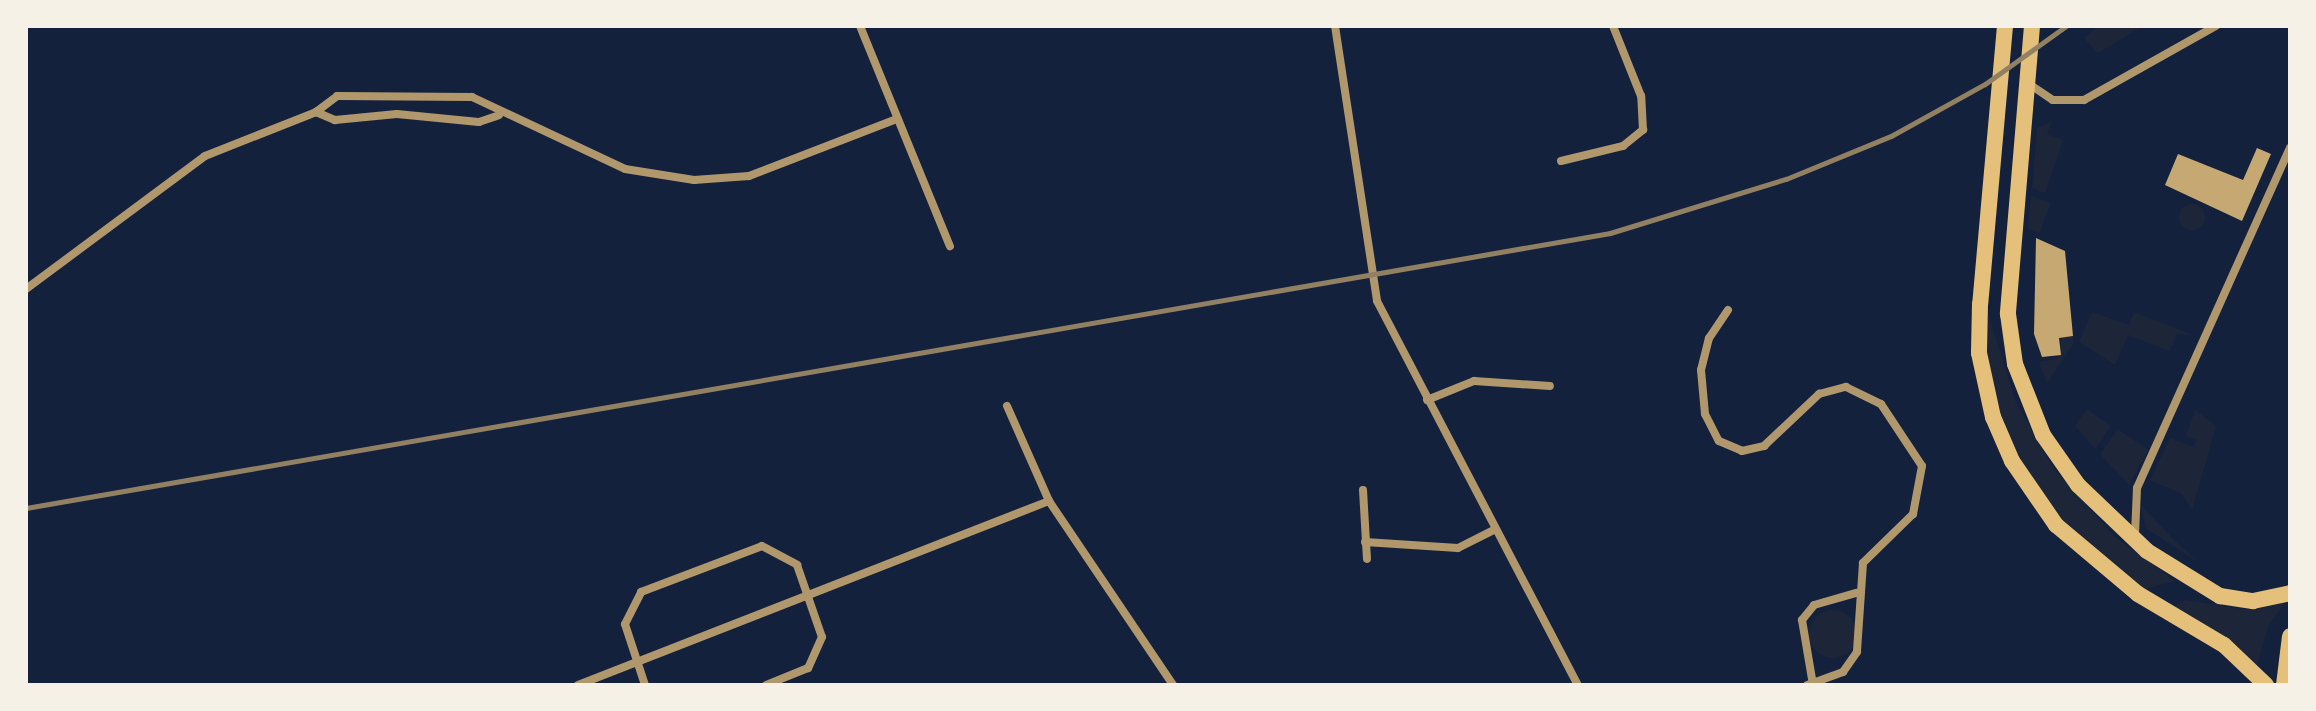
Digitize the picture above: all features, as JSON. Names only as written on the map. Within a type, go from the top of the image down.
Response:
[{"type":"main road","points":[[2005,26],[1979,328],[1993,417],[2012,461],[2056,525],[2128,587],[2224,645],[2266,685]]},
{"type":"main road","points":[[2032,26],[2008,314],[2015,364],[2043,435],[2078,485],[2136,541],[2220,596],[2253,601],[2290,593]]},
{"type":"main road","points":[[2284,685],[2290,636]]},
{"type":"street","points":[[860,26],[950,246]]},
{"type":"street","points":[[1335,26],[1362,229],[1377,301],[1578,685]]},
{"type":"street","points":[[1561,161],[1623,146],[1643,130],[1641,96],[1613,26]]},
{"type":"street","points":[[2026,82],[2053,100],[2084,100],[2216,26]]},
{"type":"street","points":[[26,289],[205,156],[316,112],[337,96],[387,92],[472,97],[499,115],[625,169],[694,180],[749,176],[897,119]]},
{"type":"street","points":[[316,112],[335,120],[397,114],[479,122],[499,115]]},
{"type":"street","points":[[2136,541],[2137,488],[2290,148]]},
{"type":"street","points":[[1728,310],[1701,370],[1705,414],[1719,441],[1742,451],[1764,446],[1819,394],[1846,387],[1881,404],[1917,450],[1919,500],[1897,535],[1868,555],[1856,593],[1857,652],[1843,672],[1809,682],[1802,620],[1814,605],[1856,593]]},
{"type":"street","points":[[1427,400],[1474,381],[1550,386]]},
{"type":"street","points":[[1007,406],[1049,501],[1173,685]]},
{"type":"street","points":[[1363,490],[1367,559]]},
{"type":"street","points":[[578,685],[812,597],[1049,501]]},
{"type":"street","points":[[1365,542],[1458,548],[1496,529]]},
{"type":"street","points":[[645,685],[625,624],[641,592],[754,547],[793,559],[812,597],[822,637],[813,660],[766,685]]},
{"type":"shaded area","points":[[2098,26],[2143,26],[2098,53],[2084,38]]},
{"type":"shaded area","points":[[2052,121],[2047,134],[2063,140],[2045,193],[2032,188],[2037,128]]},
{"type":"shaded area","points":[[2031,196],[2051,203],[2039,233],[2028,229]]},
{"type":"shaded area","points":[[2192,204],[2201,208],[2205,217],[2201,226],[2192,230],[2183,226],[2179,217],[2183,208]]},
{"type":"shaded area","points":[[1987,310],[2016,403],[2054,469],[2114,536],[2175,581],[2142,590],[2049,508],[2008,443],[1989,376]]},
{"type":"shaded area","points":[[2092,312],[2129,325],[2134,312],[2193,335],[2177,334],[2170,351],[2128,335],[2115,365],[2079,342]]},
{"type":"shaded area","points":[[2073,336],[2073,344],[2047,383],[2039,362],[2058,359],[2062,337]]},
{"type":"shaded area","points":[[2087,409],[2111,426],[2095,449],[2075,426]]},
{"type":"shaded area","points":[[2195,410],[2216,426],[2192,510],[2182,494],[2150,480],[2170,438],[2194,447],[2196,440],[2186,436]]},
{"type":"shaded area","points":[[2118,429],[2148,450],[2129,485],[2100,454]]},
{"type":"shaded area","points":[[2139,503],[2179,545],[2200,563],[2147,529]]},
{"type":"shaded area","points":[[2185,600],[2249,610],[2286,601],[2268,626],[2257,666],[2172,608]]},
{"type":"shaded area","points":[[1833,610],[1850,617],[1857,634],[1850,651],[1833,658],[1816,651],[1809,634],[1816,617]]},
{"type":"building","points":[[2257,148],[2271,154],[2242,221],[2165,185],[2178,154],[2243,180]]},
{"type":"building","points":[[2036,238],[2065,251],[2073,336],[2059,338],[2061,355],[2042,357],[2034,334]]},
{"type":"railway","points":[[26,508],[1610,233],[1786,179],[1891,136],[1985,84],[2066,26]]}]
